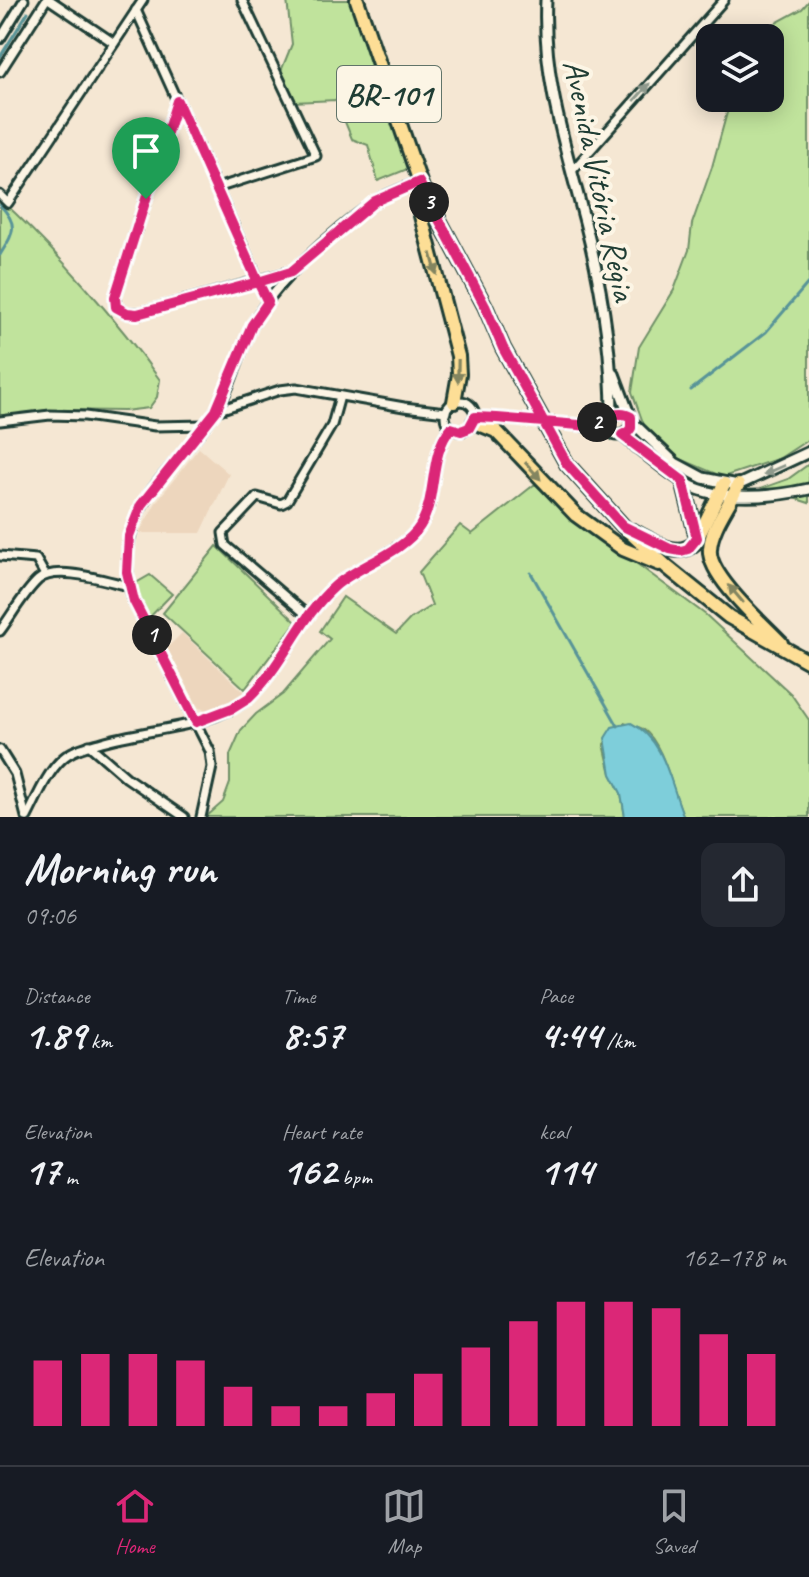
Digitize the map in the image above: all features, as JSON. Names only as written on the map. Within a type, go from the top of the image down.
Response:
[{"type":"main road","name":"BR-101","points":[[357,0],[420,185],[555,445],[582,484],[667,567],[729,617],[809,662]]},
{"type":"main road","points":[[420,185],[420,212],[458,356],[459,374],[450,407]]},
{"type":"main road","points":[[474,419],[496,431],[559,500],[596,530],[623,549],[667,567]]},
{"type":"main road","points":[[683,481],[697,538]]},
{"type":"main road","points":[[623,526],[670,549],[688,549],[697,538],[722,489]]},
{"type":"main road","points":[[736,490],[712,539],[710,559],[714,569],[788,652]]},
{"type":"street","points":[[0,39],[24,0]]},
{"type":"street","points":[[0,72],[48,0],[114,43]]},
{"type":"street","points":[[0,195],[8,203],[143,0]]},
{"type":"street","points":[[217,188],[316,156],[242,0]]},
{"type":"street","name":"Avenida Vitória Régia","points":[[546,0],[544,38],[559,124],[586,226],[612,370],[632,419]]},
{"type":"street","points":[[572,171],[724,0]]},
{"type":"street","points":[[136,10],[268,302]]},
{"type":"street","points":[[177,101],[115,304],[127,313],[137,314],[291,272]]},
{"type":"street","points":[[201,817],[212,759],[134,601],[129,586],[129,536],[141,505],[216,411],[252,325],[291,272],[375,201],[420,185]]},
{"type":"street","name":"Avenida Vitória Régia","points":[[610,417],[612,370]]},
{"type":"street","points":[[216,411],[280,390],[296,388],[340,396],[450,407],[462,401],[470,405],[474,419]]},
{"type":"street","points":[[308,616],[225,545],[222,538],[223,533],[257,497],[281,504],[287,501],[332,425],[340,396]]},
{"type":"street","points":[[450,407],[446,422],[451,428],[466,430],[474,419]]},
{"type":"street","points":[[583,425],[622,412],[675,463],[722,489]]},
{"type":"street","points":[[0,421],[50,415],[85,416],[155,426],[205,425]]},
{"type":"street","points":[[610,417],[608,429],[683,481],[736,490],[809,489]]},
{"type":"street","points":[[474,419],[583,425],[619,435],[628,432],[632,419]]},
{"type":"street","points":[[26,817],[63,758],[89,745],[196,722],[233,708],[249,698],[308,616],[337,584],[415,533],[424,517],[440,444],[451,428]]},
{"type":"street","points":[[736,490],[808,455]]},
{"type":"street","points":[[0,556],[36,559],[45,575]]},
{"type":"street","points":[[0,631],[32,586],[45,575],[62,573],[129,586]]},
{"type":"street","points":[[89,745],[127,778],[184,817]]},
{"type":"street","points":[[0,750],[15,774],[26,817]]},
{"type":"shaded area","points":[[199,448],[229,474],[201,533],[139,533],[157,501]]},
{"type":"shaded area","points":[[182,633],[244,692],[238,699],[216,711],[199,708],[167,648]]},
{"type":"green space","points":[[287,0],[350,0],[371,66],[410,168],[378,181],[368,145],[352,139],[336,100],[293,102],[281,71],[292,44]]},
{"type":"green space","points":[[809,1],[809,439],[780,458],[723,477],[671,455],[645,428],[632,392],[639,347],[674,290],[689,250],[692,224],[727,112],[784,112],[784,24],[774,24],[802,9]]},
{"type":"green space","points":[[0,199],[84,286],[160,380],[157,397],[149,408],[124,411],[49,410],[0,416]]},
{"type":"green space","points":[[809,464],[809,503],[763,488],[788,479]]},
{"type":"green space","points":[[535,484],[706,615],[791,694],[809,720],[809,817],[684,817],[657,745],[643,729],[624,723],[604,744],[611,774],[621,793],[625,817],[206,817],[223,802],[230,783],[230,755],[241,730],[283,694],[330,639],[320,631],[343,597],[396,634],[410,619],[432,605],[419,572],[460,525],[472,534]]},
{"type":"green space","points":[[217,546],[296,622],[245,689],[163,613]]},
{"type":"green space","points":[[150,575],[172,594],[147,620],[131,586]]},
{"type":"water","points":[[631,723],[652,740],[659,752],[684,817],[625,817],[621,793],[611,774],[605,738],[612,727]]},
{"type":"waterway","points":[[0,57],[28,12]]},
{"type":"waterway","points":[[0,205],[12,224],[8,241],[0,255]]},
{"type":"waterway","points":[[691,390],[766,332],[809,282]]},
{"type":"waterway","points":[[531,573],[618,726]]},
{"type":"route","points":[[146,199],[115,297],[116,307],[137,314],[258,282],[268,302],[252,325],[216,411],[141,505],[129,536],[127,572],[134,601],[196,722],[233,708],[249,698],[258,690],[308,616],[337,584],[415,533],[424,517],[442,440],[451,428],[461,431],[469,428],[475,417],[489,417],[497,418],[579,425],[587,426],[618,412],[625,413],[632,422],[628,432],[622,435],[683,481],[697,538],[695,543],[681,551],[670,549],[623,526],[582,484],[555,445],[503,348],[485,306],[419,182],[375,201],[291,272],[258,282],[177,101],[146,199]]}]
